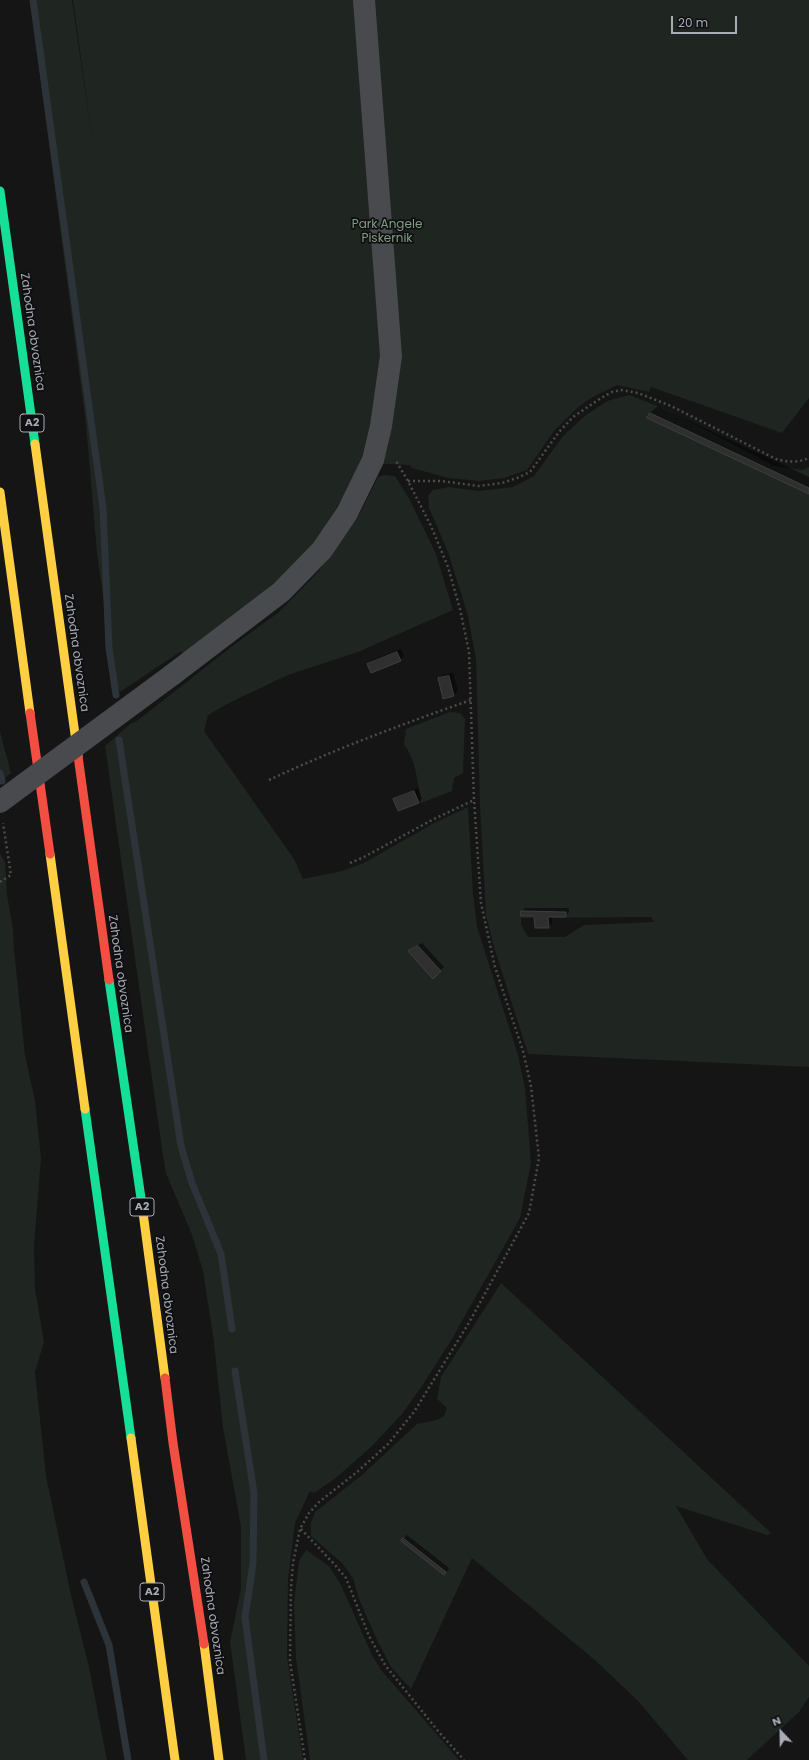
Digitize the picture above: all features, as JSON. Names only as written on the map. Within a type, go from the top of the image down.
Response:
[{"type":"highway","name":"Zahodna obvoznica","points":[[0,191],[116,1029],[135,1149],[172,1435],[203,1632],[219,1760]]},
{"type":"highway","name":"A2","points":[[0,492],[175,1760]]},
{"type":"street","points":[[1,809],[281,592],[322,550],[347,513],[373,460],[381,426],[391,356],[364,0]]},
{"type":"path","points":[[408,481],[441,481],[480,486],[502,483],[517,478],[530,472],[559,432],[574,417],[601,398],[612,392],[621,390],[638,393],[671,406],[776,459],[788,462],[802,461],[809,458]]},
{"type":"path","points":[[305,1760],[290,1661],[291,1588],[293,1563],[300,1529],[309,1513],[319,1502],[357,1472],[388,1444],[414,1412],[470,1321],[529,1213],[539,1158],[531,1086],[523,1051],[495,967],[486,930],[478,874],[469,652],[460,609],[448,568],[408,481],[394,457]]},
{"type":"path","points":[[269,780],[300,765],[399,726],[471,700]]},
{"type":"path","points":[[350,863],[474,800]]},
{"type":"path","points":[[0,882],[11,875],[1,809]]},
{"type":"path","points":[[300,1529],[336,1564],[346,1578],[368,1636],[385,1665],[438,1731],[464,1760]]},
{"type":"green space","name":"Park Angele Piskernik","points":[[30,0],[72,0],[93,145],[73,0],[809,0],[809,398],[782,433],[651,387],[649,392],[617,385],[591,398],[577,408],[554,431],[527,470],[504,478],[479,481],[448,478],[412,468],[410,465],[360,463],[344,496],[316,541],[279,579],[232,618],[185,653],[180,652],[120,692],[115,679],[97,553],[86,424]]},
{"type":"green space","points":[[629,395],[668,410],[774,466],[802,470],[809,467],[809,1067],[528,1054],[494,947],[486,915],[480,807],[476,659],[468,616],[448,552],[429,508],[428,496],[433,490],[449,487],[478,491],[513,487],[534,476],[563,436],[586,415],[607,401]],"holes":[[[651,917],[654,922],[584,925],[565,937],[528,937],[521,924],[521,918]]]},
{"type":"green space","points":[[383,475],[395,476],[410,500],[436,554],[453,610],[358,652],[288,675],[231,702],[208,715],[204,731],[294,859],[303,879],[342,871],[364,863],[434,823],[468,807],[473,894],[477,927],[518,1055],[525,1088],[531,1163],[520,1218],[452,1339],[422,1386],[402,1414],[372,1446],[337,1477],[314,1493],[310,1491],[295,1523],[288,1580],[287,1657],[303,1760],[246,1760],[230,1642],[241,1589],[241,1527],[223,1427],[213,1335],[203,1271],[192,1235],[166,1173],[105,746],[129,725],[138,720],[235,644],[279,612],[318,572],[360,513],[378,477]]},
{"type":"green space","points":[[450,712],[460,713],[465,719],[463,773],[454,778],[452,791],[421,803],[414,765],[404,744],[406,729]]},
{"type":"green space","points":[[0,731],[11,773],[0,782]]},
{"type":"green space","points":[[0,853],[5,862],[7,894],[13,930],[25,1055],[35,1101],[41,1158],[34,1246],[35,1288],[44,1342],[35,1372],[46,1476],[71,1595],[89,1667],[107,1760],[0,1760]]},
{"type":"green space","points":[[501,1283],[771,1533],[767,1535],[676,1506],[707,1559],[809,1666],[809,1697],[799,1712],[747,1760],[688,1760],[639,1702],[596,1661],[472,1558],[411,1689],[391,1667],[359,1599],[353,1578],[342,1563],[311,1536],[311,1523],[315,1512],[362,1475],[417,1424],[436,1420],[444,1416],[447,1408],[437,1399],[441,1377]]},
{"type":"green space","points":[[306,1550],[329,1566],[341,1585],[372,1655],[381,1670],[459,1760],[310,1760],[296,1658],[294,1603],[299,1561]]},
{"type":"building","points":[[650,413],[809,488],[809,494],[647,418]]},
{"type":"building","points":[[397,652],[401,661],[371,673],[367,664]]},
{"type":"building","points":[[449,676],[454,696],[443,699],[438,678]]},
{"type":"building","points":[[414,791],[419,803],[398,811],[393,799]]},
{"type":"building","points":[[521,911],[566,912],[566,917],[548,917],[549,928],[535,928],[534,916],[521,916]]},
{"type":"building","points":[[418,946],[441,971],[433,979],[408,951]]},
{"type":"building","points":[[403,1538],[446,1572],[444,1575],[401,1541]]},
{"type":"waterway","points":[[33,0],[103,508],[109,648],[116,695]]},
{"type":"waterway","points":[[119,740],[181,1146],[192,1183],[221,1254],[232,1329]]},
{"type":"waterway","points":[[0,773],[2,781]]},
{"type":"waterway","points":[[235,1371],[254,1493],[253,1564],[245,1617],[264,1760]]},
{"type":"waterway","points":[[84,1582],[109,1645],[128,1760]]},
{"type":"traffic: fast","points":[[0,191],[35,444]]},
{"type":"traffic: fast","points":[[109,980],[142,1205]]},
{"type":"traffic: fast","points":[[85,1109],[131,1438]]},
{"type":"traffic: slow","points":[[35,444],[78,756]]},
{"type":"traffic: slow","points":[[0,492],[30,713]]},
{"type":"traffic: slow","points":[[50,854],[85,1109]]},
{"type":"traffic: slow","points":[[142,1205],[165,1378]]},
{"type":"traffic: slow","points":[[131,1438],[175,1760]]},
{"type":"traffic: slow","points":[[204,1644],[219,1760]]},
{"type":"traffic: jam","points":[[30,713],[50,854]]},
{"type":"traffic: jam","points":[[78,756],[109,980]]},
{"type":"traffic: jam","points":[[165,1378],[173,1443],[204,1644]]}]
